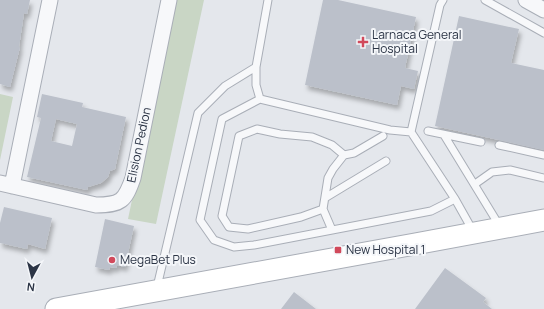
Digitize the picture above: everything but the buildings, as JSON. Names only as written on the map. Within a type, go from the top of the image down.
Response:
[{"type":"street","name":"Elision Pedion","points":[[50,0],[6,185],[96,205],[112,205],[122,200],[129,192],[134,178],[169,0]]},
{"type":"street","points":[[526,0],[544,10]]},
{"type":"street","points":[[56,309],[544,220]]},
{"type":"lane","points":[[260,99],[256,85],[256,67],[268,0]]},
{"type":"lane","points":[[442,0],[411,132],[455,199],[474,233]]},
{"type":"lane","points":[[485,0],[544,33]]},
{"type":"lane","points":[[157,290],[198,113],[225,86],[256,67]]},
{"type":"lane","points":[[411,132],[390,130],[260,99],[222,119],[200,220],[214,240],[234,247],[254,245],[431,211],[455,199]]},
{"type":"lane","points":[[323,209],[248,229],[229,227],[222,216],[239,136],[257,129],[280,134],[312,137],[332,145],[344,155]]},
{"type":"lane","points":[[428,131],[481,142]]},
{"type":"lane","points":[[444,135],[475,184],[500,228]]},
{"type":"lane","points":[[332,230],[323,209],[328,178],[344,155],[354,153],[383,136]]},
{"type":"lane","points":[[499,145],[544,155]]},
{"type":"lane","points":[[325,198],[386,161]]},
{"type":"lane","points":[[475,184],[492,172],[510,170],[544,178]]},
{"type":"green space","points":[[174,0],[204,0],[156,224],[128,219]]},
{"type":"green space","points":[[0,94],[13,97],[0,160]]},
{"type":"place","name":"Larnaca General Hospital","points":[[363,42]]},
{"type":"place","name":"New Hospital 1","points":[[338,250]]},
{"type":"place","name":"MegaBet Plus","points":[[112,260]]}]
